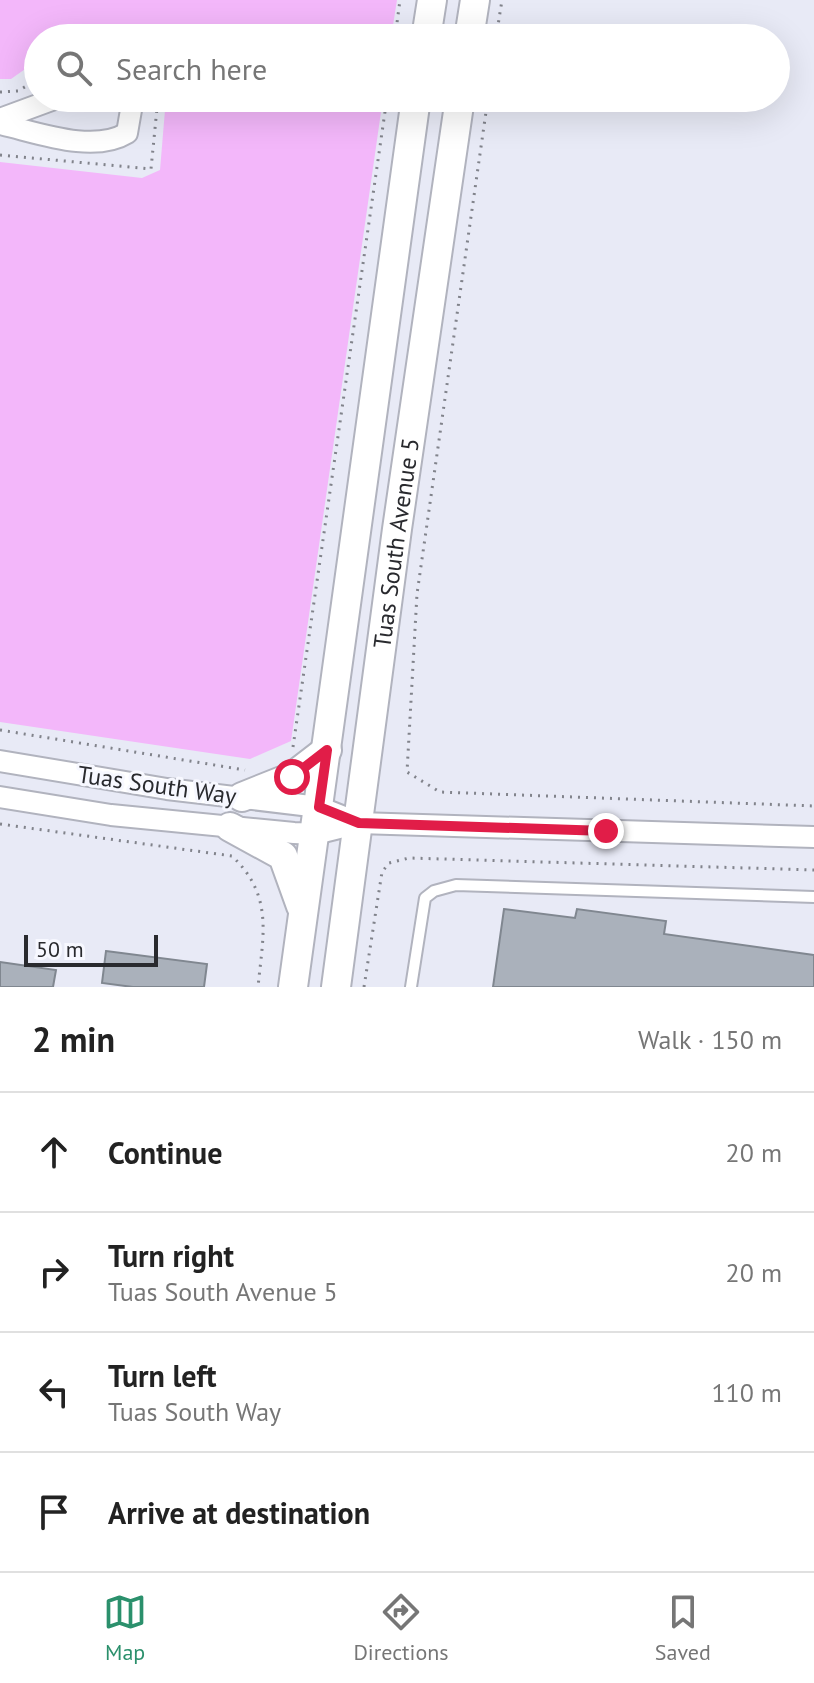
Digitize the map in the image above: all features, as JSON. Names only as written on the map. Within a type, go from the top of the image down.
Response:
[{"type":"street","points":[[428,24],[432,0]]},
{"type":"street","points":[[471,24],[475,0]]},
{"type":"street","points":[[0,122],[24,112]]},
{"type":"street","points":[[0,122],[61,138],[115,141],[127,133],[131,112]]},
{"type":"street","name":"Tuas South Avenue 5","points":[[293,987],[414,112]]},
{"type":"street","name":"Tuas South Avenue 5","points":[[336,987],[397,529],[458,112]]},
{"type":"street","points":[[245,783],[292,777],[327,750]]},
{"type":"street","name":"Tuas South Way","points":[[0,761],[167,789],[245,783],[317,821]]},
{"type":"street","name":"Tuas South Way","points":[[0,797],[111,815],[230,827],[317,821],[814,837]]},
{"type":"street","points":[[230,827],[283,856],[303,915]]},
{"type":"lane","points":[[411,987],[425,898],[434,891],[456,885],[814,897]]},
{"type":"path","points":[[397,24],[400,0]]},
{"type":"path","points":[[498,24],[502,0]]},
{"type":"path","points":[[0,92],[18,91],[24,87]]},
{"type":"path","points":[[292,752],[385,112]]},
{"type":"path","points":[[486,112],[417,594],[407,772],[440,792],[814,806]]},
{"type":"path","points":[[0,730],[245,783]]},
{"type":"path","points":[[0,824],[232,856],[255,883],[264,917],[258,987]]},
{"type":"path","points":[[384,867],[409,858],[814,870]]},
{"type":"path","points":[[378,860],[384,867]]},
{"type":"path","points":[[364,987],[377,892],[384,867]]},
{"type":"shaded area","points":[[0,0],[397,0],[393,24],[24,24],[24,70],[11,79],[0,79]]},
{"type":"shaded area","points":[[165,112],[381,112],[291,741],[250,759],[0,722],[0,162],[142,178],[160,170]]},
{"type":"building","points":[[504,909],[575,918],[577,909],[666,921],[664,934],[814,955],[814,987],[493,987]]},
{"type":"building","points":[[106,951],[207,964],[204,987],[133,987],[102,983]]},
{"type":"building","points":[[0,962],[56,970],[53,987],[0,987]]},
{"type":"route","points":[[292,777],[327,750],[319,807],[359,823],[606,831]]}]
